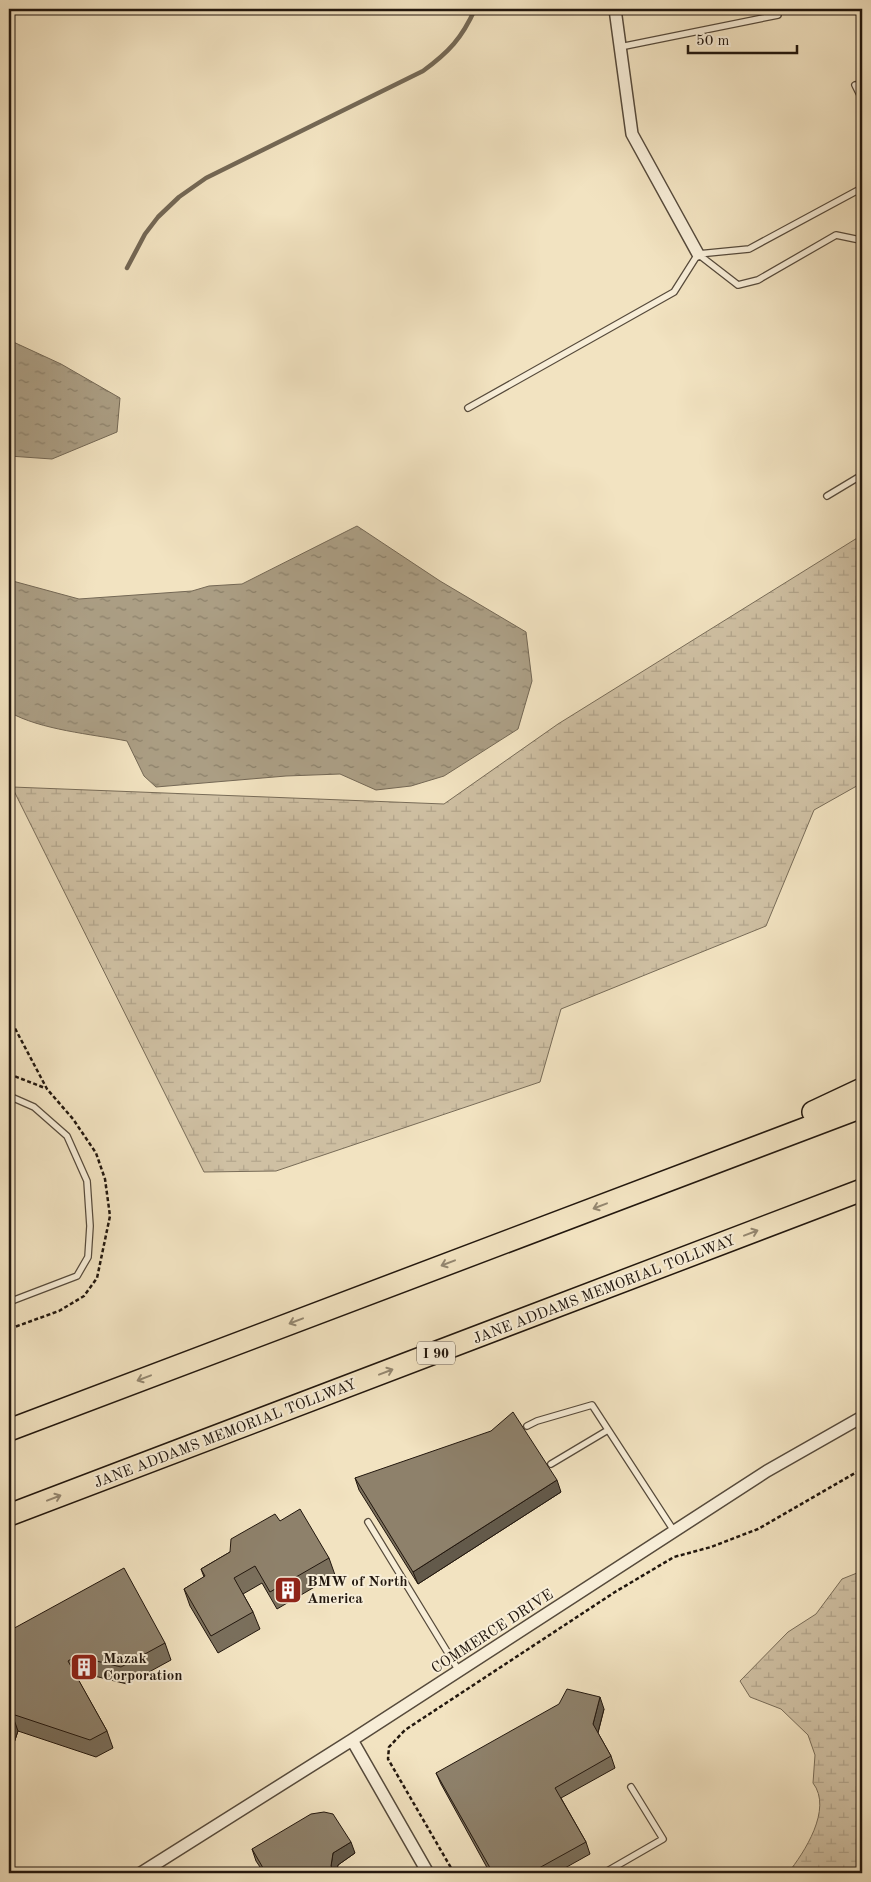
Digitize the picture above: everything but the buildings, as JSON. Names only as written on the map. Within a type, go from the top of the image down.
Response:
[{"type":"highway","points":[[646,1188],[862,1089]]},
{"type":"highway","points":[[9,1430],[862,1107]]},
{"type":"highway","name":"JANE ADDAMS MEMORIAL TOLLWAY","points":[[9,1515],[862,1190]]},
{"type":"street","points":[[615,9],[632,134],[698,254]]},
{"type":"street","name":"COMMERCE DRIVE","points":[[141,1873],[352,1740],[767,1470],[862,1418]]},
{"type":"street","points":[[352,1740],[428,1873]]},
{"type":"lane","points":[[620,47],[778,15],[778,9]]},
{"type":"lane","points":[[855,85],[862,99]]},
{"type":"lane","points":[[698,254],[749,249],[862,188]]},
{"type":"lane","points":[[698,254],[738,285],[758,280],[836,235],[860,240],[862,244]]},
{"type":"lane","points":[[468,408],[674,292],[698,254]]},
{"type":"lane","points":[[827,496],[862,475]]},
{"type":"lane","points":[[9,1096],[34,1107],[67,1136],[87,1181],[90,1226],[88,1257],[77,1276],[9,1302]]},
{"type":"lane","points":[[527,1426],[537,1421],[592,1405],[674,1531]]},
{"type":"lane","points":[[551,1464],[608,1430]]},
{"type":"lane","points":[[368,1522],[458,1671]]},
{"type":"lane","points":[[604,1873],[663,1840],[631,1787]]},
{"type":"path","points":[[9,1017],[47,1089],[73,1119],[96,1153],[105,1179],[110,1216],[96,1278],[84,1296],[59,1310],[9,1329]]},
{"type":"path","points":[[9,1074],[47,1089]]},
{"type":"path","points":[[454,1873],[388,1759],[389,1747],[405,1730],[615,1592],[674,1557],[712,1547],[758,1529],[862,1468]]},
{"type":"green space","points":[[862,535],[862,783],[814,810],[766,926],[561,1009],[540,1082],[276,1171],[204,1172],[12,787],[444,804],[558,724]]},
{"type":"green space","points":[[862,1571],[862,1873],[788,1873],[808,1843],[818,1818],[820,1805],[813,1783],[815,1755],[808,1735],[781,1709],[750,1697],[740,1681],[788,1632],[816,1614],[842,1579]]},
{"type":"water","points":[[9,340],[61,364],[120,398],[117,432],[52,459],[9,456]]},
{"type":"water","points":[[357,526],[440,581],[526,632],[532,681],[518,729],[444,776],[411,786],[376,790],[340,774],[286,776],[156,787],[144,776],[127,741],[51,727],[9,712],[9,580],[79,599],[192,591],[209,586],[242,584]]},
{"type":"waterway","points":[[127,268],[145,234],[158,217],[179,197],[206,178],[423,71],[454,44],[475,9]]},
{"type":"place","name":"BMW of North America","points":[[288,1590]]},
{"type":"place","name":"Mazak Corporation","points":[[84,1667]]}]
